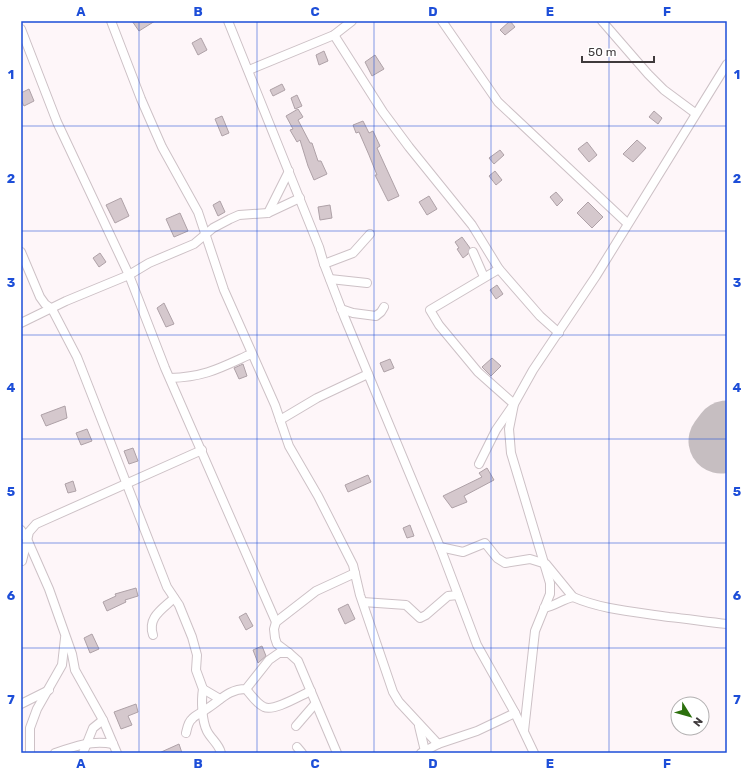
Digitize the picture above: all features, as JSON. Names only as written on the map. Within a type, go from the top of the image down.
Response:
[{"type":"street","points":[[111,21],[141,99],[159,140],[198,212],[224,290],[280,420],[294,457],[318,496],[353,565],[363,602],[393,692],[399,702],[438,744]]},
{"type":"street","points":[[228,21],[300,198],[341,309],[441,551],[477,645],[515,713],[534,753]]},
{"type":"street","points":[[249,70],[334,34],[352,21]]},
{"type":"street","points":[[442,21],[498,102],[627,223]]},
{"type":"street","points":[[602,21],[648,74],[664,90],[695,113]]},
{"type":"street","points":[[21,29],[58,122],[129,275],[170,378],[276,622]]},
{"type":"street","points":[[334,34],[383,112],[409,148],[472,225],[499,269],[540,316],[559,333]]},
{"type":"street","points":[[479,464],[496,430],[514,404],[533,370],[596,276],[627,223],[727,64]]},
{"type":"street","points":[[268,213],[289,171]]},
{"type":"street","points":[[21,323],[66,301],[129,275],[149,263],[194,244],[213,228],[230,218],[239,215],[268,213],[300,198]]},
{"type":"street","points":[[324,264],[353,252],[370,234]]},
{"type":"street","points":[[21,252],[40,296],[45,304],[52,309],[80,363],[166,587],[174,598],[192,637],[197,655],[196,670],[203,689],[202,698],[207,732],[216,741],[221,753]]},
{"type":"street","points":[[473,252],[484,277]]},
{"type":"street","points":[[499,269],[432,308],[430,312],[478,372],[514,404]]},
{"type":"street","points":[[330,279],[367,283]]},
{"type":"street","points":[[341,309],[353,313],[376,316],[384,307]]},
{"type":"street","points":[[170,378],[191,378],[207,374],[251,354]]},
{"type":"street","points":[[280,420],[316,398],[368,374]]},
{"type":"street","points":[[514,404],[509,429],[511,453],[527,511],[546,564],[550,583],[550,594],[535,631],[524,732]]},
{"type":"street","points":[[21,526],[36,524],[202,450]]},
{"type":"street","points":[[36,524],[29,532],[21,561],[37,562]]},
{"type":"street","points":[[21,530],[27,539],[49,589],[65,638],[72,654],[75,670],[103,720],[117,753]]},
{"type":"street","points":[[441,551],[452,550],[463,552],[482,543],[497,558],[505,563],[530,559],[546,564],[573,597]]},
{"type":"street","points":[[337,753],[298,661],[277,644],[274,628],[276,622],[316,591],[355,573]]},
{"type":"street","points":[[363,602],[406,606],[420,618],[426,615],[448,596],[458,595]]},
{"type":"street","points":[[544,608],[553,607],[567,598],[573,597],[625,610],[727,624]]},
{"type":"street","points":[[153,635],[152,630],[154,617],[174,598]]},
{"type":"street","points":[[21,747],[30,751],[30,728],[37,709],[62,665],[65,638]]},
{"type":"street","points":[[186,733],[190,720],[204,712],[233,690],[246,689],[269,660],[279,654],[289,653]]},
{"type":"street","points":[[203,689],[220,699]]},
{"type":"street","points":[[246,689],[260,705],[267,708],[276,708],[311,691]]},
{"type":"street","points":[[21,704],[49,690]]},
{"type":"street","points":[[296,726],[315,704]]},
{"type":"street","points":[[419,725],[423,752],[438,744],[477,731],[515,713]]},
{"type":"street","points":[[83,753],[93,728],[103,720]]},
{"type":"street","points":[[56,753],[87,743],[113,744]]},
{"type":"building","points":[[132,21],[155,21],[139,31]]},
{"type":"building","points":[[510,21],[515,27],[505,35],[500,30]]},
{"type":"building","points":[[201,38],[207,50],[198,55],[192,43]]},
{"type":"building","points":[[324,51],[328,61],[319,65],[316,55]]},
{"type":"building","points":[[375,55],[384,69],[372,76],[365,62]]},
{"type":"building","points":[[282,84],[285,90],[273,96],[270,90]]},
{"type":"building","points":[[29,89],[34,101],[24,106],[21,100],[21,93]]},
{"type":"building","points":[[297,95],[302,106],[295,109],[291,98]]},
{"type":"building","points":[[298,109],[303,117],[298,120],[310,143],[312,143],[318,161],[321,161],[327,174],[314,180],[300,140],[297,142],[290,130],[293,129],[286,116]]},
{"type":"building","points":[[654,111],[662,118],[658,124],[649,117]]},
{"type":"building","points":[[222,116],[229,133],[222,136],[215,119]]},
{"type":"building","points":[[363,121],[369,133],[373,131],[380,146],[377,148],[399,196],[388,201],[375,175],[377,175],[359,132],[356,133],[353,125]]},
{"type":"building","points":[[637,140],[646,148],[633,162],[623,154]]},
{"type":"building","points":[[587,142],[597,155],[589,162],[578,149]]},
{"type":"building","points":[[500,150],[504,155],[494,164],[489,158]]},
{"type":"building","points":[[495,171],[502,180],[496,185],[489,176]]},
{"type":"building","points":[[556,192],[563,200],[557,206],[550,197]]},
{"type":"building","points":[[429,196],[437,209],[427,215],[419,202]]},
{"type":"building","points":[[121,198],[129,216],[115,223],[106,205]]},
{"type":"building","points":[[220,201],[225,212],[218,216],[213,205]]},
{"type":"building","points":[[588,202],[603,217],[592,228],[577,213]]},
{"type":"building","points":[[330,205],[332,218],[320,220],[318,207]]},
{"type":"building","points":[[180,213],[188,231],[174,237],[166,219]]},
{"type":"building","points":[[462,237],[470,248],[468,254],[463,258],[457,249],[459,248],[455,242]]},
{"type":"building","points":[[100,253],[106,262],[99,267],[93,258]]},
{"type":"building","points":[[497,285],[503,294],[496,299],[490,290]]},
{"type":"building","points":[[164,303],[174,324],[166,327],[157,308]]},
{"type":"building","points":[[492,358],[501,366],[491,376],[482,367]]},
{"type":"building","points":[[390,359],[394,368],[384,372],[380,363]]},
{"type":"building","points":[[243,364],[247,376],[239,379],[234,368]]},
{"type":"building","points":[[65,406],[67,418],[46,426],[41,415]]},
{"type":"building","points":[[87,429],[92,441],[81,445],[76,433]]},
{"type":"building","points":[[133,448],[138,461],[129,464],[124,451]]},
{"type":"building","points":[[487,468],[494,480],[464,496],[467,502],[452,508],[443,496],[482,477],[479,473]]},
{"type":"building","points":[[368,475],[371,482],[348,492],[345,485]]},
{"type":"building","points":[[73,481],[76,491],[68,493],[65,484]]},
{"type":"building","points":[[410,525],[414,536],[407,538],[403,528]]},
{"type":"building","points":[[136,588],[138,596],[125,600],[126,602],[107,611],[103,602],[116,596],[115,594]]},
{"type":"building","points":[[348,604],[355,619],[345,624],[338,609]]},
{"type":"building","points":[[246,613],[253,626],[246,630],[239,617]]},
{"type":"building","points":[[92,634],[99,649],[90,653],[84,638]]},
{"type":"building","points":[[262,646],[266,656],[258,663],[253,650]]},
{"type":"building","points":[[136,704],[138,712],[128,716],[132,725],[121,729],[114,712]]},
{"type":"building","points":[[179,744],[182,753],[159,753]]},
{"type":"runway","points":[[721,441],[727,433]]}]
